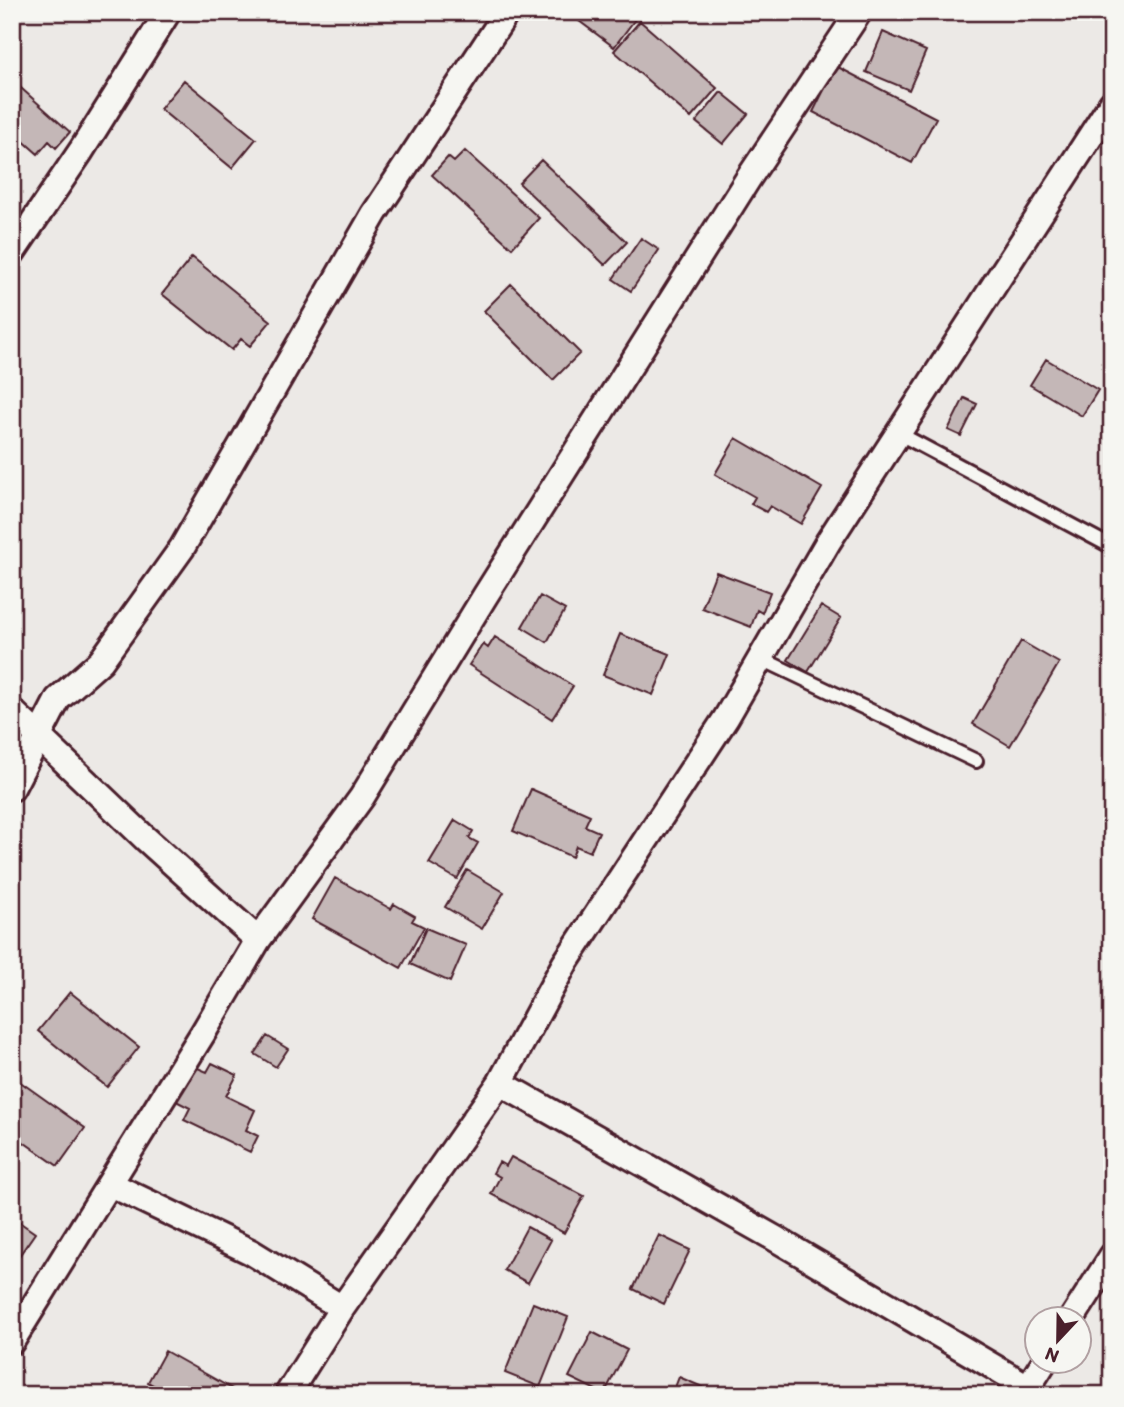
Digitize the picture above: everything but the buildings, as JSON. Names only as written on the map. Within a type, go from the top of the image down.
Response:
[{"type":"street","points":[[12,253],[81,151],[168,12]]},
{"type":"street","points":[[12,788],[58,699],[101,661],[182,548],[374,214],[506,12]]},
{"type":"street","points":[[12,1341],[258,940],[362,797],[485,596],[748,179],[859,12]]},
{"type":"street","points":[[287,1395],[342,1308],[500,1083],[565,963],[726,718],[828,542],[1112,103]]},
{"type":"street","points":[[12,711],[155,847],[258,940]]},
{"type":"street","points":[[500,1083],[776,1239],[1026,1391],[1035,1376]]},
{"type":"street","points":[[110,1184],[251,1252],[342,1308]]},
{"type":"street","points":[[1080,1306],[1112,1256]]},
{"type":"lane","points":[[898,433],[1112,547]]},
{"type":"lane","points":[[762,659],[976,761]]}]
